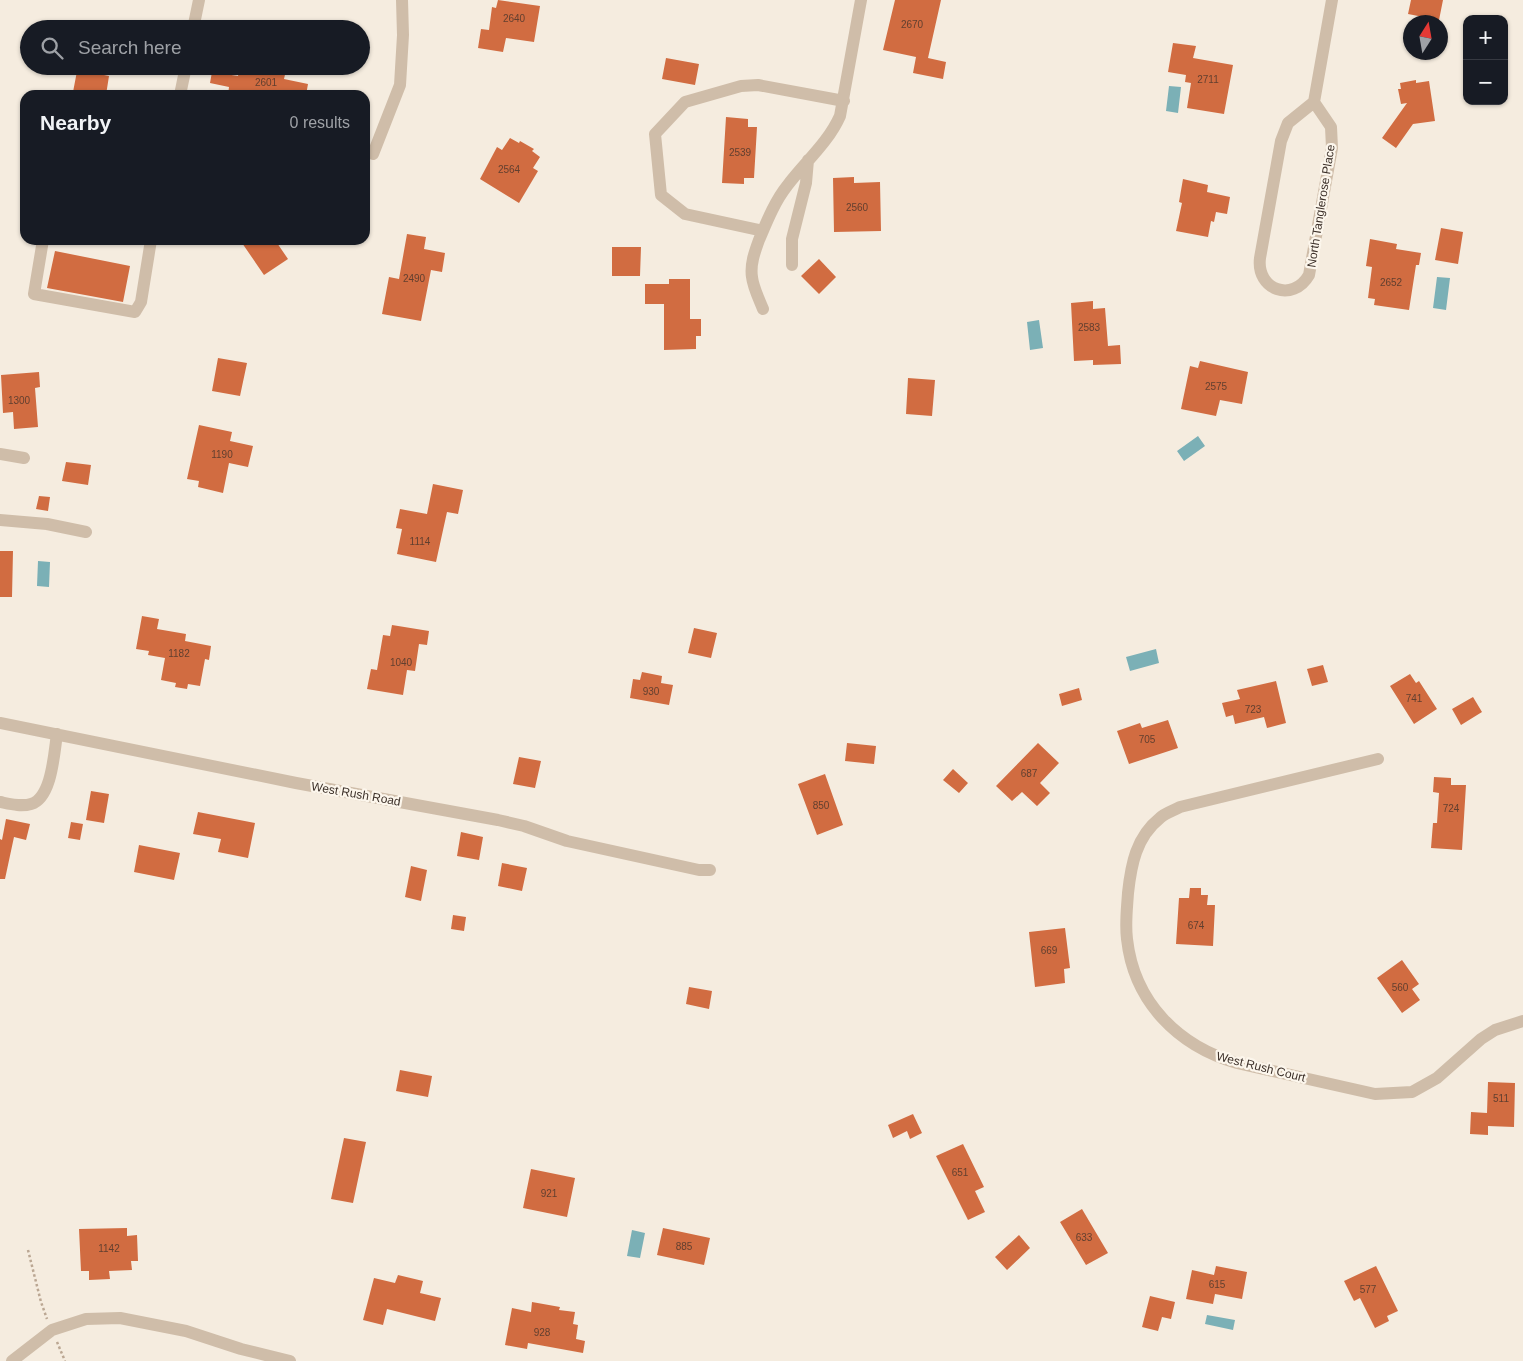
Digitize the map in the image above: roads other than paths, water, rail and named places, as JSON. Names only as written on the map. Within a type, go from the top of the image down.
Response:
[{"type":"street","points":[[195,20],[198,0]]},
{"type":"street","points":[[372,154],[400,85],[403,35],[402,0]]},
{"type":"street","points":[[762,309],[752,277],[752,264],[763,231],[786,187],[834,130],[840,116],[862,0]]},
{"type":"street","points":[[1314,102],[1332,0]]},
{"type":"street","points":[[181,90],[184,75]]},
{"type":"street","points":[[763,231],[685,214],[661,195],[655,134],[685,102],[741,86],[758,85],[844,101]]},
{"type":"street","name":"North Tanglerose Place","points":[[1314,102],[1331,127],[1332,148],[1309,275],[1302,285],[1282,290],[1274,288],[1264,280],[1260,273],[1260,258],[1282,141],[1288,123],[1314,102]]},
{"type":"street","points":[[792,265],[792,240],[806,183],[808,160]]},
{"type":"street","points":[[42,245],[34,294],[135,312],[141,302],[150,245]]},
{"type":"street","points":[[0,454],[24,458]]},
{"type":"street","points":[[0,520],[47,524],[86,532]]},
{"type":"street","name":"West Rush Road","points":[[0,723],[498,820],[524,826],[567,841],[699,870],[710,870]]},
{"type":"street","points":[[0,802],[23,806],[33,804],[42,798],[48,785],[58,734]]},
{"type":"street","name":"West Rush Court","points":[[1378,759],[1180,807],[1160,818],[1140,840],[1131,869],[1126,913],[1127,939],[1131,963],[1151,1005],[1169,1026],[1188,1042],[1220,1058],[1374,1094],[1412,1092],[1437,1078],[1481,1039],[1496,1030],[1523,1021]]},
{"type":"street","points":[[12,1361],[52,1330],[86,1319],[120,1318],[186,1331],[241,1349],[290,1361]]},
{"type":"water","points":[[1169,86],[1181,87],[1178,113],[1166,111]]},
{"type":"water","points":[[1437,277],[1450,278],[1446,310],[1433,308]]},
{"type":"water","points":[[1039,320],[1043,348],[1030,350],[1027,322]]},
{"type":"water","points":[[1198,436],[1205,446],[1184,461],[1177,451]]},
{"type":"water","points":[[38,561],[50,562],[49,587],[37,586]]},
{"type":"water","points":[[1156,649],[1159,663],[1130,671],[1126,657]]},
{"type":"water","points":[[632,1230],[645,1233],[640,1258],[627,1256]]},
{"type":"water","points":[[1207,1315],[1235,1320],[1233,1330],[1205,1324]]}]
